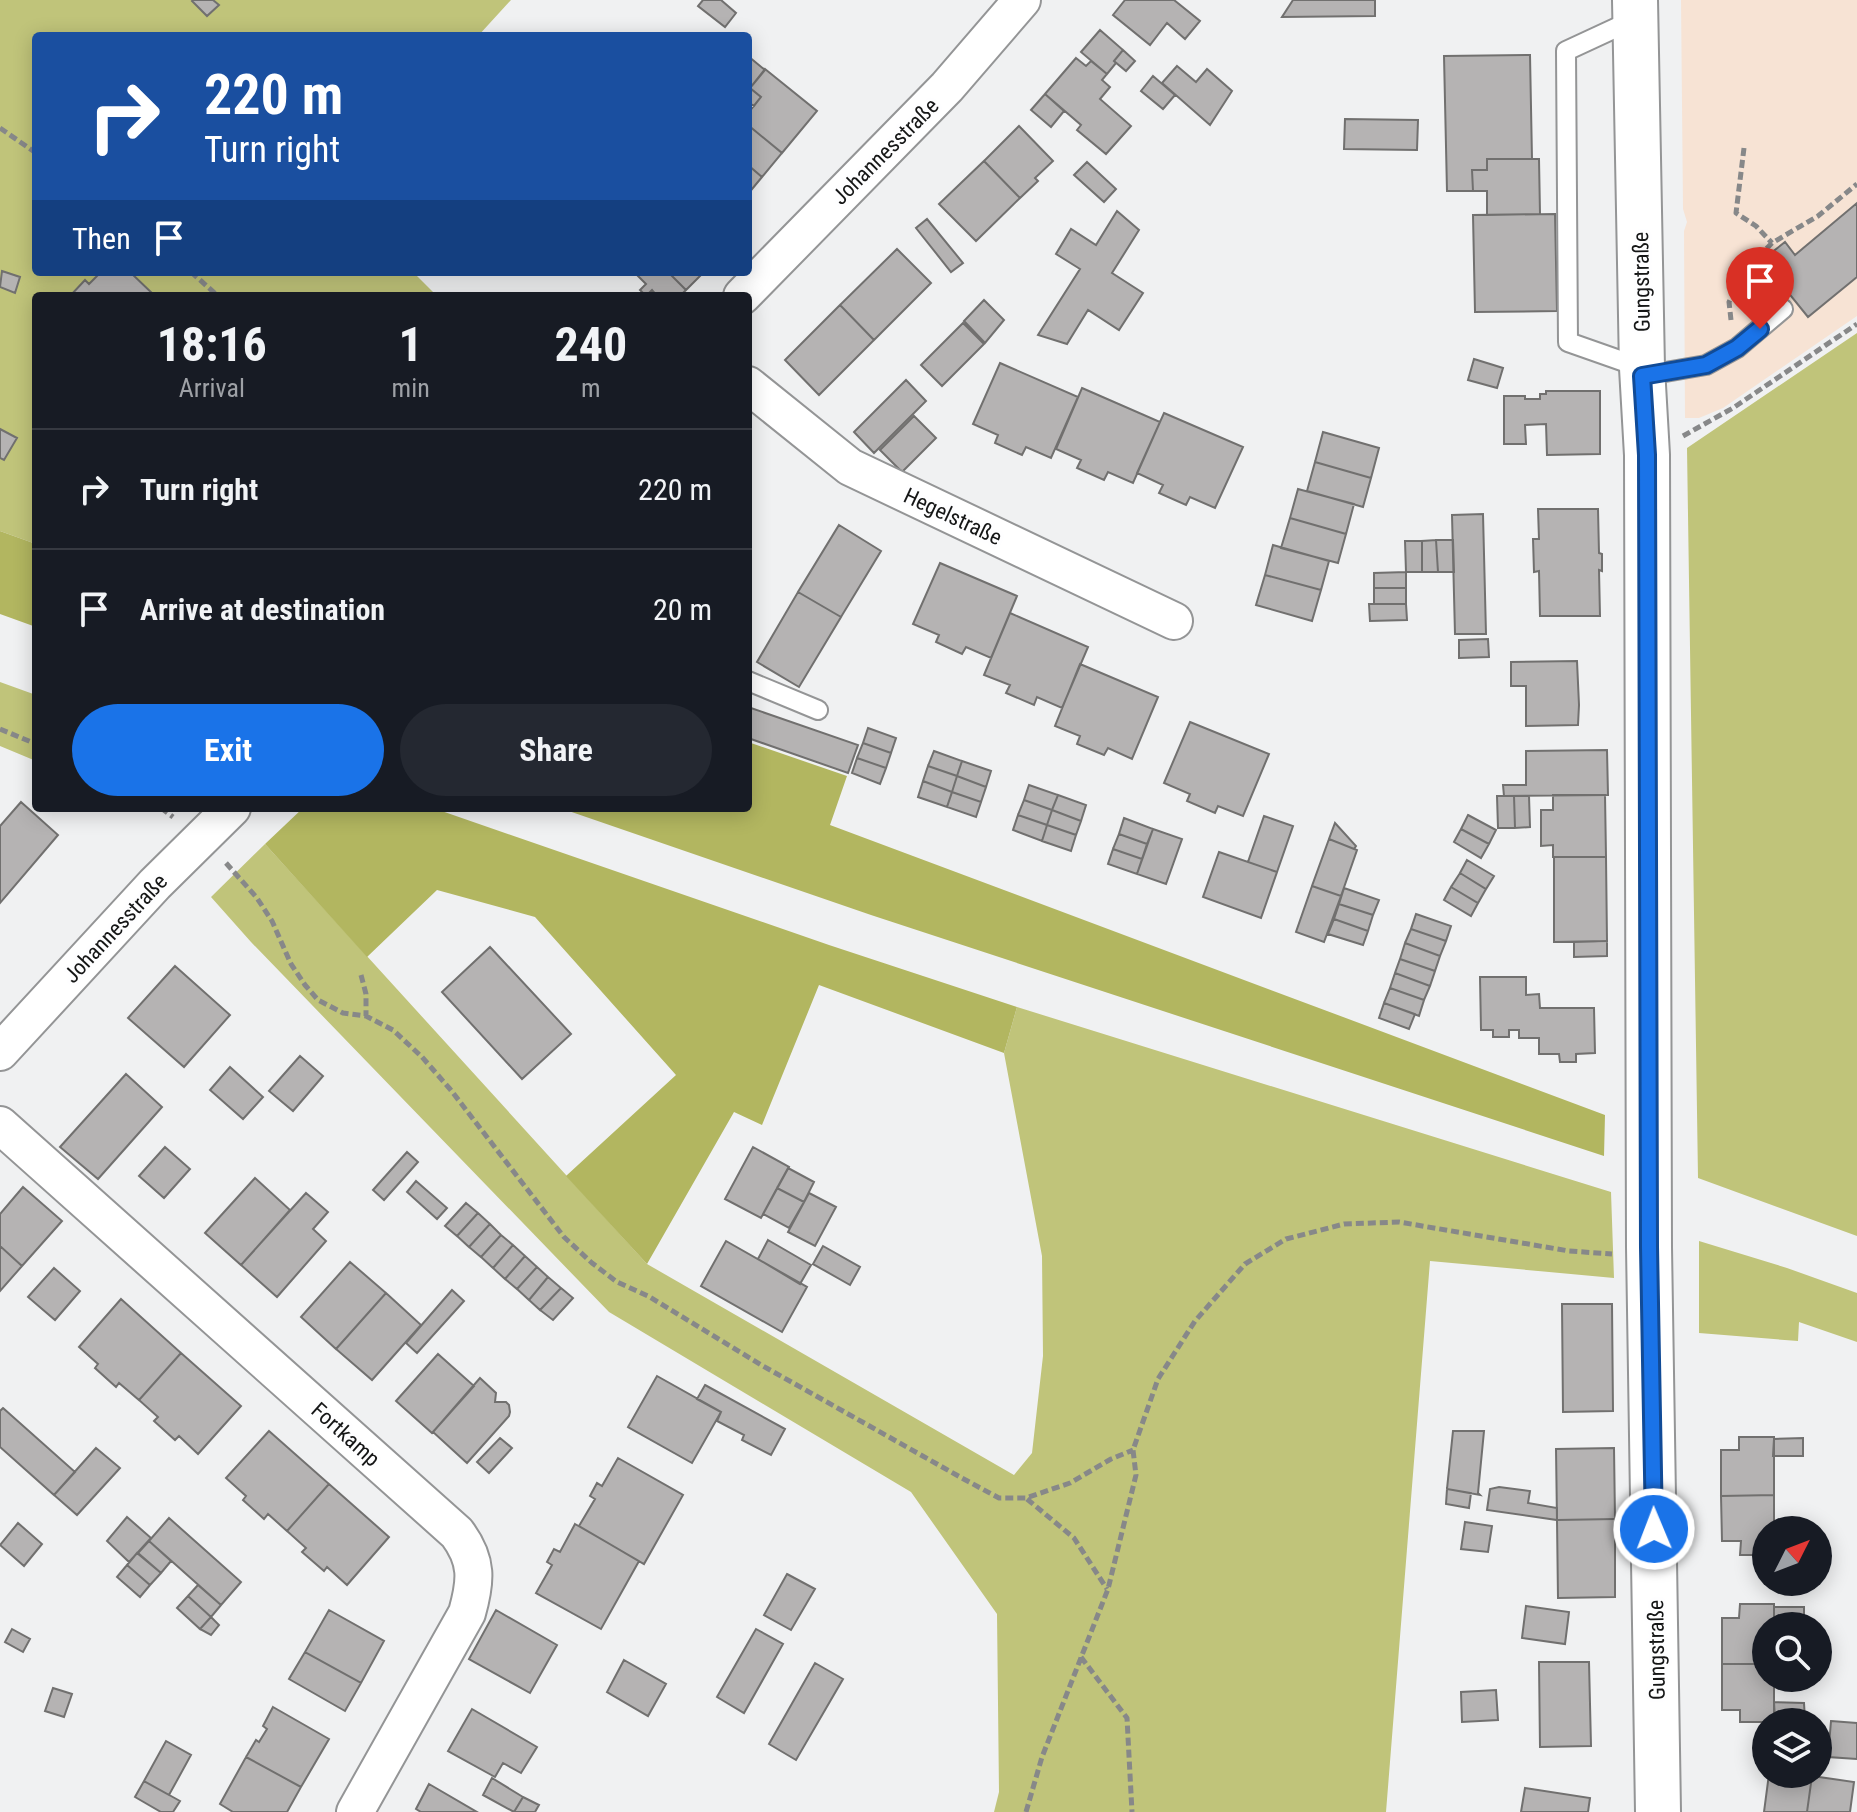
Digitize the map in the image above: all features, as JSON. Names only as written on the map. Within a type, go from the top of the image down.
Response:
[{"type":"street","name":"Johannesstraße","points":[[746,292],[947,87],[1022,0]]},
{"type":"street","name":"Gungstraße","points":[[1635,9],[1642,372],[1647,455],[1649,1247],[1658,1812]]},
{"type":"street","name":"Hegelstraße","points":[[752,388],[850,467],[1174,621]]},
{"type":"street","name":"Johannesstraße","points":[[0,1052],[155,884],[228,812]]},
{"type":"street","name":"Fortkamp","points":[[0,1125],[457,1533],[468,1547],[474,1589],[467,1613],[355,1812]]},
{"type":"lane","points":[[1635,9],[1566,51],[1568,342],[1642,372],[1706,365],[1737,348],[1783,309]]},
{"type":"lane","points":[[752,683],[818,710]]},
{"type":"path","points":[[0,128],[32,150]]},
{"type":"path","points":[[1744,148],[1736,213],[1756,226],[1772,243]]},
{"type":"path","points":[[1737,348],[1729,302],[1754,261],[1772,243],[1818,216],[1857,184]]},
{"type":"path","points":[[196,276],[214,292]]},
{"type":"path","points":[[1647,455],[1733,408],[1857,324]]},
{"type":"path","points":[[0,729],[32,742]]},
{"type":"path","points":[[200,839],[257,898],[272,921],[291,964],[318,1000],[343,1013],[366,1016],[393,1030],[422,1057],[564,1237],[617,1282],[648,1296],[763,1366],[999,1498],[1026,1498],[1070,1483],[1133,1450]]},
{"type":"path","points":[[361,975],[366,994],[366,1016]]},
{"type":"path","points":[[1026,1812],[1042,1757],[1108,1589],[1136,1475],[1133,1450],[1158,1379],[1195,1321],[1245,1264],[1286,1239],[1344,1224],[1399,1222],[1569,1251]]},
{"type":"path","points":[[1026,1498],[1074,1538],[1108,1589]]},
{"type":"path","points":[[1080,1656],[1127,1718],[1132,1812]]},
{"type":"shaded area","points":[[1681,0],[1857,0],[1857,316],[1723,408],[1699,418],[1685,418],[1684,231],[1687,222],[1683,209]]},
{"type":"green space","points":[[0,0],[511,0],[482,32],[32,32],[32,276],[417,276],[433,292],[32,292],[32,543],[0,531]]},
{"type":"green space","points":[[1857,333],[1857,1236],[1698,1178],[1687,448]]},
{"type":"green space","points":[[0,531],[32,543],[32,626],[0,614]]},
{"type":"green space","points":[[0,682],[32,694],[32,759],[0,746]]},
{"type":"green space","points":[[752,743],[847,776],[830,825],[1605,1115],[1604,1156],[871,915],[572,812],[752,812]]},
{"type":"green space","points":[[299,812],[445,812],[1017,1007],[1004,1053],[819,985],[762,1125],[734,1112],[647,1264],[566,1176],[676,1075],[535,917],[437,890],[367,957],[265,844]]},
{"type":"green space","points":[[265,844],[647,1264],[1014,1475],[1032,1453],[1043,1356],[1042,1256],[1004,1053],[1017,1007],[1611,1192],[1614,1278],[1430,1261],[1386,1812],[994,1812],[999,1792],[997,1614],[911,1492],[609,1312],[211,897]]},
{"type":"green space","points":[[1699,1241],[1857,1293],[1857,1342],[1799,1322],[1798,1341],[1699,1333]]},
{"type":"building","points":[[193,0],[213,0],[219,5],[207,16]]},
{"type":"building","points":[[703,0],[721,0],[736,13],[725,27],[698,6]]},
{"type":"building","points":[[1125,0],[1174,0],[1200,21],[1185,39],[1167,23],[1150,45],[1113,15]]},
{"type":"building","points":[[1293,0],[1375,0],[1375,16],[1282,17]]},
{"type":"building","points":[[1100,30],[1123,50],[1107,74],[1081,52]]},
{"type":"building","points":[[1123,50],[1135,61],[1126,71],[1114,61]]},
{"type":"building","points":[[1530,55],[1532,159],[1487,159],[1487,170],[1472,170],[1473,191],[1447,191],[1444,56]]},
{"type":"building","points":[[1076,58],[1086,66],[1091,61],[1107,74],[1102,80],[1110,87],[1100,99],[1131,126],[1106,154],[1077,130],[1081,125],[1045,94]]},
{"type":"building","points":[[752,59],[765,70],[752,86]]},
{"type":"building","points":[[1177,66],[1196,82],[1207,69],[1232,91],[1210,125],[1162,83]]},
{"type":"building","points":[[765,69],[817,111],[782,153],[752,128],[752,108],[761,97],[752,90]]},
{"type":"building","points":[[1153,76],[1175,95],[1163,109],[1141,91]]},
{"type":"building","points":[[752,90],[761,97],[752,105]]},
{"type":"building","points":[[1045,94],[1064,111],[1051,127],[1031,110]]},
{"type":"building","points":[[1345,119],[1418,120],[1417,150],[1344,149]]},
{"type":"building","points":[[1019,126],[1053,161],[1020,198],[984,161]]},
{"type":"building","points":[[752,128],[782,153],[762,177],[752,168]]},
{"type":"building","points":[[1487,159],[1539,159],[1540,214],[1487,215],[1487,191],[1473,191],[1472,170],[1487,170]]},
{"type":"building","points":[[984,161],[1020,198],[976,241],[939,204]]},
{"type":"building","points":[[1087,162],[1116,189],[1104,202],[1074,175]]},
{"type":"building","points":[[752,168],[762,177],[752,189]]},
{"type":"building","points":[[1857,203],[1857,277],[1808,317],[1762,260],[1785,242],[1795,255]]},
{"type":"building","points":[[1117,211],[1139,230],[1112,273],[1143,293],[1119,330],[1088,310],[1067,344],[1038,335],[1080,269],[1056,254],[1071,229],[1096,245]]},
{"type":"building","points":[[1555,214],[1557,311],[1475,312],[1473,215]]},
{"type":"building","points":[[927,219],[963,263],[951,272],[916,228]]},
{"type":"building","points":[[897,249],[931,283],[874,340],[840,305]]},
{"type":"building","points":[[2,271],[20,277],[15,293],[0,287]]},
{"type":"building","points":[[97,276],[134,276],[151,292],[74,292],[85,280],[89,284]]},
{"type":"building","points":[[638,276],[672,276],[686,290],[642,292],[640,290],[646,284]]},
{"type":"building","points":[[672,276],[700,276],[686,290]]},
{"type":"building","points":[[984,300],[1004,320],[985,343],[964,321]]},
{"type":"building","points":[[840,305],[874,340],[819,395],[785,360]]},
{"type":"building","points":[[963,323],[984,344],[942,386],[921,365]]},
{"type":"building","points":[[1474,359],[1503,368],[1497,388],[1468,380]]},
{"type":"building","points":[[1000,363],[1078,397],[1051,458],[1026,447],[1022,455],[995,443],[998,435],[973,424]]},
{"type":"building","points":[[906,380],[926,401],[874,453],[854,432]]},
{"type":"building","points":[[1082,388],[1160,422],[1133,483],[1108,472],[1104,480],[1077,468],[1081,460],[1056,449]]},
{"type":"building","points":[[1546,391],[1600,391],[1600,454],[1547,455],[1546,424],[1525,425],[1526,444],[1504,444],[1504,396],[1540,399],[1540,394],[1546,394]]},
{"type":"building","points":[[1164,413],[1243,447],[1215,508],[1190,497],[1186,505],[1159,493],[1163,485],[1137,473]]},
{"type":"building","points":[[914,416],[936,438],[902,472],[880,450]]},
{"type":"building","points":[[0,429],[17,438],[4,460],[0,458]]},
{"type":"building","points":[[1323,432],[1379,448],[1371,478],[1315,462]]},
{"type":"building","points":[[1315,462],[1371,478],[1363,507],[1307,491]]},
{"type":"building","points":[[1298,489],[1354,504],[1346,534],[1290,518]]},
{"type":"building","points":[[1538,509],[1598,509],[1599,553],[1602,554],[1602,571],[1599,570],[1600,616],[1540,616],[1539,571],[1534,572],[1533,539],[1539,539]]},
{"type":"building","points":[[1483,514],[1486,634],[1455,634],[1452,515]]},
{"type":"building","points":[[1290,518],[1346,534],[1338,563],[1281,548]]},
{"type":"building","points":[[839,525],[881,551],[841,617],[798,592]]},
{"type":"building","points":[[1436,540],[1453,540],[1454,572],[1438,572]]},
{"type":"building","points":[[1436,540],[1438,572],[1422,572],[1422,541]]},
{"type":"building","points":[[1405,541],[1422,541],[1422,572],[1406,572]]},
{"type":"building","points":[[1273,545],[1329,561],[1321,590],[1265,575]]},
{"type":"building","points":[[940,563],[1017,596],[991,658],[966,647],[962,654],[936,642],[939,635],[913,624]]},
{"type":"building","points":[[1406,572],[1406,588],[1374,588],[1374,573]]},
{"type":"building","points":[[1265,575],[1321,590],[1312,621],[1256,605]]},
{"type":"building","points":[[1374,588],[1406,588],[1406,604],[1374,604]]},
{"type":"building","points":[[798,592],[841,617],[799,687],[757,662]]},
{"type":"building","points":[[1369,604],[1406,604],[1407,620],[1370,621]]},
{"type":"building","points":[[1010,613],[1088,647],[1062,708],[1037,697],[1034,705],[1006,693],[1010,685],[984,675]]},
{"type":"building","points":[[1488,639],[1489,657],[1459,658],[1459,640]]},
{"type":"building","points":[[1577,661],[1578,725],[1526,726],[1526,686],[1511,686],[1511,662]]},
{"type":"building","points":[[1080,664],[1158,697],[1132,759],[1108,748],[1104,755],[1077,744],[1080,736],[1055,726]]},
{"type":"building","points":[[752,708],[858,745],[848,773],[752,739]]},
{"type":"building","points":[[1190,722],[1269,754],[1243,816],[1218,806],[1215,813],[1187,801],[1190,794],[1164,783]]},
{"type":"building","points":[[868,728],[896,738],[891,753],[863,743]]},
{"type":"building","points":[[863,743],[891,753],[886,768],[857,758]]},
{"type":"building","points":[[1607,750],[1608,795],[1504,796],[1503,785],[1526,785],[1526,751]]},
{"type":"building","points":[[934,751],[962,761],[957,776],[928,766]]},
{"type":"building","points":[[857,758],[886,768],[880,784],[852,773]]},
{"type":"building","points":[[962,761],[991,771],[986,787],[957,776]]},
{"type":"building","points":[[928,766],[957,776],[952,792],[923,781]]},
{"type":"building","points":[[957,776],[986,787],[981,802],[952,792]]},
{"type":"building","points":[[923,781],[952,792],[947,807],[918,797]]},
{"type":"building","points":[[1029,785],[1058,795],[1052,810],[1024,800]]},
{"type":"building","points":[[952,792],[981,802],[976,817],[947,807]]},
{"type":"building","points":[[1058,795],[1086,805],[1081,821],[1052,810]]},
{"type":"building","points":[[1553,795],[1605,795],[1606,857],[1553,857],[1553,845],[1541,846],[1541,810],[1553,810]]},
{"type":"building","points":[[1497,796],[1514,796],[1515,828],[1498,828]]},
{"type":"building","points":[[1514,796],[1529,796],[1530,827],[1515,828]]},
{"type":"building","points":[[1024,800],[1052,810],[1047,825],[1018,815]]},
{"type":"building","points":[[21,802],[58,835],[0,903],[0,826]]},
{"type":"building","points":[[1052,810],[1081,821],[1076,835],[1047,825]]},
{"type":"building","points":[[1018,815],[1047,825],[1042,841],[1013,830]]},
{"type":"building","points":[[1468,815],[1496,830],[1489,844],[1461,829]]},
{"type":"building","points":[[1264,816],[1293,826],[1277,872],[1248,862]]},
{"type":"building","points":[[1124,818],[1153,829],[1147,844],[1119,834]]},
{"type":"building","points":[[1335,823],[1356,846],[1354,849],[1329,839]]},
{"type":"building","points":[[1047,825],[1076,835],[1071,851],[1042,841]]},
{"type":"building","points":[[1153,829],[1182,839],[1166,884],[1137,874]]},
{"type":"building","points":[[1461,829],[1489,844],[1481,858],[1454,842]]},
{"type":"building","points":[[1119,834],[1147,844],[1142,859],[1113,849]]},
{"type":"building","points":[[1329,839],[1357,850],[1341,896],[1312,886]]},
{"type":"building","points":[[1113,849],[1142,859],[1137,874],[1108,864]]},
{"type":"building","points":[[1219,852],[1277,872],[1261,918],[1203,897]]},
{"type":"building","points":[[1554,857],[1606,857],[1607,941],[1554,942]]},
{"type":"building","points":[[1467,860],[1494,876],[1486,889],[1460,873]]},
{"type":"building","points":[[1460,873],[1486,889],[1478,903],[1451,887]]},
{"type":"building","points":[[1312,886],[1341,896],[1324,942],[1296,932]]},
{"type":"building","points":[[1451,887],[1478,903],[1471,916],[1444,900]]},
{"type":"building","points":[[1344,888],[1379,900],[1373,915],[1339,904]]},
{"type":"building","points":[[1339,904],[1373,915],[1368,931],[1334,919]]},
{"type":"building","points":[[1416,914],[1451,926],[1446,941],[1411,929]]},
{"type":"building","points":[[1334,919],[1368,931],[1363,945],[1328,934]]},
{"type":"building","points":[[1411,929],[1446,941],[1440,956],[1405,943]]},
{"type":"building","points":[[1607,941],[1607,956],[1574,957],[1574,942]]},
{"type":"building","points":[[1405,943],[1440,956],[1435,971],[1400,959]]},
{"type":"building","points":[[490,947],[571,1034],[522,1079],[442,992]]},
{"type":"building","points":[[1400,959],[1435,971],[1430,986],[1395,973]]},
{"type":"building","points":[[175,966],[230,1015],[184,1067],[128,1018]]},
{"type":"building","points":[[1395,973],[1430,986],[1424,1000],[1390,988]]},
{"type":"building","points":[[1480,977],[1526,977],[1526,995],[1539,994],[1540,1008],[1594,1008],[1595,1053],[1576,1054],[1576,1062],[1560,1062],[1559,1054],[1539,1054],[1539,1038],[1519,1038],[1519,1030],[1509,1030],[1509,1037],[1493,1037],[1493,1030],[1481,1030]]},
{"type":"building","points":[[1390,988],[1424,1000],[1419,1016],[1384,1003]]},
{"type":"building","points":[[1384,1003],[1415,1014],[1409,1029],[1379,1018]]},
{"type":"building","points":[[300,1056],[323,1076],[293,1111],[269,1091]]},
{"type":"building","points":[[230,1067],[263,1097],[243,1119],[210,1090]]},
{"type":"building","points":[[126,1074],[162,1107],[98,1179],[60,1147]]},
{"type":"building","points":[[165,1147],[190,1169],[164,1198],[139,1176]]},
{"type":"building","points":[[753,1147],[789,1167],[761,1218],[725,1199]]},
{"type":"building","points":[[407,1152],[418,1162],[384,1200],[373,1190]]},
{"type":"building","points":[[788,1168],[814,1182],[804,1202],[777,1188]]},
{"type":"building","points":[[255,1178],[290,1210],[241,1265],[205,1233]]},
{"type":"building","points":[[416,1181],[447,1208],[437,1219],[407,1192]]},
{"type":"building","points":[[23,1187],[62,1221],[22,1266],[0,1246],[0,1214]]},
{"type":"building","points":[[777,1188],[804,1202],[789,1228],[763,1214]]},
{"type":"building","points":[[306,1193],[328,1212],[313,1229],[326,1241],[277,1297],[241,1265]]},
{"type":"building","points":[[809,1193],[836,1207],[815,1246],[788,1232]]},
{"type":"building","points":[[466,1203],[478,1213],[457,1236],[445,1226]]},
{"type":"building","points":[[478,1213],[490,1224],[469,1247],[457,1236]]},
{"type":"building","points":[[490,1224],[501,1235],[481,1257],[469,1247]]},
{"type":"building","points":[[501,1235],[513,1245],[493,1268],[481,1257]]},
{"type":"building","points":[[768,1240],[811,1265],[800,1284],[758,1259]]},
{"type":"building","points":[[726,1241],[807,1287],[782,1332],[701,1286]]},
{"type":"building","points":[[513,1245],[525,1256],[505,1279],[493,1268]]},
{"type":"building","points":[[0,1246],[22,1266],[0,1291]]},
{"type":"building","points":[[823,1246],[860,1267],[850,1285],[813,1264]]},
{"type":"building","points":[[525,1256],[537,1267],[517,1289],[505,1279]]},
{"type":"building","points":[[350,1262],[386,1293],[336,1349],[301,1317]]},
{"type":"building","points":[[537,1267],[548,1277],[529,1300],[517,1289]]},
{"type":"building","points":[[54,1268],[80,1291],[55,1320],[28,1297]]},
{"type":"building","points":[[548,1277],[561,1288],[540,1310],[529,1300]]},
{"type":"building","points":[[561,1288],[573,1298],[553,1320],[540,1310]]},
{"type":"building","points":[[452,1290],[464,1301],[417,1353],[406,1343]]},
{"type":"building","points":[[386,1293],[421,1325],[372,1380],[336,1349]]},
{"type":"building","points":[[121,1299],[181,1353],[139,1400],[119,1383],[116,1387],[95,1368],[98,1364],[79,1347]]},
{"type":"building","points":[[1562,1304],[1612,1304],[1613,1411],[1563,1412]]},
{"type":"building","points":[[181,1353],[241,1406],[198,1454],[179,1436],[175,1440],[154,1421],[158,1417],[139,1400]]},
{"type":"building","points":[[438,1354],[474,1386],[432,1433],[396,1401]]},
{"type":"building","points":[[657,1376],[721,1412],[692,1463],[628,1427]]},
{"type":"building","points":[[480,1378],[496,1393],[495,1402],[506,1402],[510,1412],[467,1463],[433,1432]]},
{"type":"building","points":[[705,1385],[785,1429],[771,1455],[742,1440],[744,1435],[717,1421],[721,1412],[697,1399]]},
{"type":"building","points":[[3,1408],[75,1472],[54,1495],[0,1447],[0,1411]]},
{"type":"building","points":[[269,1431],[329,1484],[287,1531],[268,1514],[264,1519],[243,1500],[246,1496],[226,1478]]},
{"type":"building","points":[[1453,1431],[1484,1431],[1480,1495],[1447,1489]]},
{"type":"building","points":[[1739,1437],[1774,1437],[1774,1495],[1721,1496],[1721,1450],[1739,1450]]},
{"type":"building","points":[[500,1438],[512,1448],[489,1473],[477,1462]]},
{"type":"building","points":[[1803,1438],[1803,1456],[1773,1456],[1774,1439]]},
{"type":"building","points":[[96,1448],[120,1468],[77,1515],[54,1495]]},
{"type":"building","points":[[1614,1448],[1615,1519],[1557,1520],[1556,1449]]},
{"type":"building","points":[[618,1458],[683,1495],[644,1564],[579,1526],[595,1499],[590,1496],[597,1483],[602,1486]]},
{"type":"building","points":[[329,1484],[389,1537],[347,1585],[327,1567],[324,1571],[302,1552],[306,1548],[287,1531]]},
{"type":"building","points":[[1499,1487],[1530,1491],[1528,1503],[1557,1508],[1557,1520],[1487,1510],[1490,1489]]},
{"type":"building","points":[[1447,1489],[1471,1493],[1469,1508],[1446,1504]]},
{"type":"building","points":[[1774,1495],[1774,1516],[1752,1516],[1752,1555],[1740,1555],[1741,1541],[1722,1541],[1721,1496]]},
{"type":"building","points":[[127,1517],[151,1538],[129,1562],[107,1541]]},
{"type":"building","points":[[169,1518],[241,1582],[221,1605],[149,1541]]},
{"type":"building","points":[[1615,1519],[1615,1597],[1558,1598],[1557,1520]]},
{"type":"building","points":[[1465,1522],[1492,1526],[1488,1552],[1461,1549]]},
{"type":"building","points":[[18,1523],[42,1544],[24,1566],[0,1545]]},
{"type":"building","points":[[575,1524],[639,1561],[601,1629],[536,1593],[552,1565],[547,1562],[554,1549],[560,1552]]},
{"type":"building","points":[[149,1541],[171,1561],[161,1573],[138,1553]]},
{"type":"building","points":[[137,1553],[161,1573],[150,1585],[127,1565]]},
{"type":"building","points":[[127,1565],[150,1585],[140,1597],[117,1577]]},
{"type":"building","points":[[787,1574],[815,1589],[791,1630],[764,1615]]},
{"type":"building","points":[[198,1585],[221,1605],[211,1617],[188,1596]]},
{"type":"building","points":[[188,1596],[211,1617],[200,1629],[177,1608]]},
{"type":"building","points":[[1740,1604],[1774,1604],[1774,1612],[1752,1612],[1752,1664],[1722,1664],[1722,1618],[1739,1618]]},
{"type":"building","points":[[1526,1606],[1569,1612],[1565,1644],[1522,1638]]},
{"type":"building","points":[[1774,1607],[1804,1607],[1804,1612],[1774,1612]]},
{"type":"building","points":[[329,1610],[384,1641],[361,1683],[305,1652]]},
{"type":"building","points":[[496,1610],[557,1645],[530,1693],[469,1659]]},
{"type":"building","points":[[211,1617],[219,1625],[211,1635],[200,1629]]},
{"type":"building","points":[[12,1629],[30,1639],[23,1652],[5,1642]]},
{"type":"building","points":[[756,1629],[783,1644],[744,1713],[717,1697]]},
{"type":"building","points":[[305,1652],[361,1683],[345,1711],[289,1679]]},
{"type":"building","points":[[624,1660],[666,1684],[648,1716],[607,1692]]},
{"type":"building","points":[[1539,1662],[1589,1662],[1591,1746],[1540,1747]]},
{"type":"building","points":[[815,1663],[843,1679],[796,1760],[769,1744]]},
{"type":"building","points":[[1722,1664],[1752,1664],[1752,1692],[1774,1692],[1774,1708],[1752,1708],[1752,1722],[1740,1722],[1740,1710],[1722,1710]]},
{"type":"building","points":[[53,1688],[72,1694],[64,1717],[45,1711]]},
{"type":"building","points":[[1496,1690],[1498,1720],[1462,1722],[1461,1692]]},
{"type":"building","points":[[1774,1702],[1804,1703],[1804,1708],[1774,1708]]},
{"type":"building","points":[[273,1707],[329,1739],[301,1787],[246,1757],[267,1729],[263,1726]]},
{"type":"building","points":[[472,1709],[537,1747],[521,1773],[503,1763],[495,1777],[448,1751]]},
{"type":"building","points":[[1832,1721],[1857,1723],[1857,1759],[1832,1757]]},
{"type":"building","points":[[166,1741],[191,1755],[169,1795],[144,1781]]},
{"type":"building","points":[[246,1757],[301,1787],[287,1812],[233,1812],[220,1804]]},
{"type":"building","points":[[492,1778],[523,1797],[514,1812],[483,1795]]},
{"type":"building","points":[[1832,1779],[1854,1782],[1850,1812],[1807,1812],[1810,1788],[1832,1788]]},
{"type":"building","points":[[144,1781],[180,1801],[173,1812],[161,1812],[135,1797]]},
{"type":"building","points":[[429,1784],[477,1812],[421,1812],[416,1809]]},
{"type":"building","points":[[1525,1788],[1590,1798],[1588,1812],[1521,1812]]},
{"type":"building","points":[[1767,1788],[1810,1788],[1807,1812],[1764,1812]]},
{"type":"building","points":[[523,1797],[539,1805],[535,1812],[514,1812]]},
{"type":"route","points":[[1654,1529],[1649,1247],[1647,455],[1642,376],[1706,365],[1737,348],[1760,329]]}]
